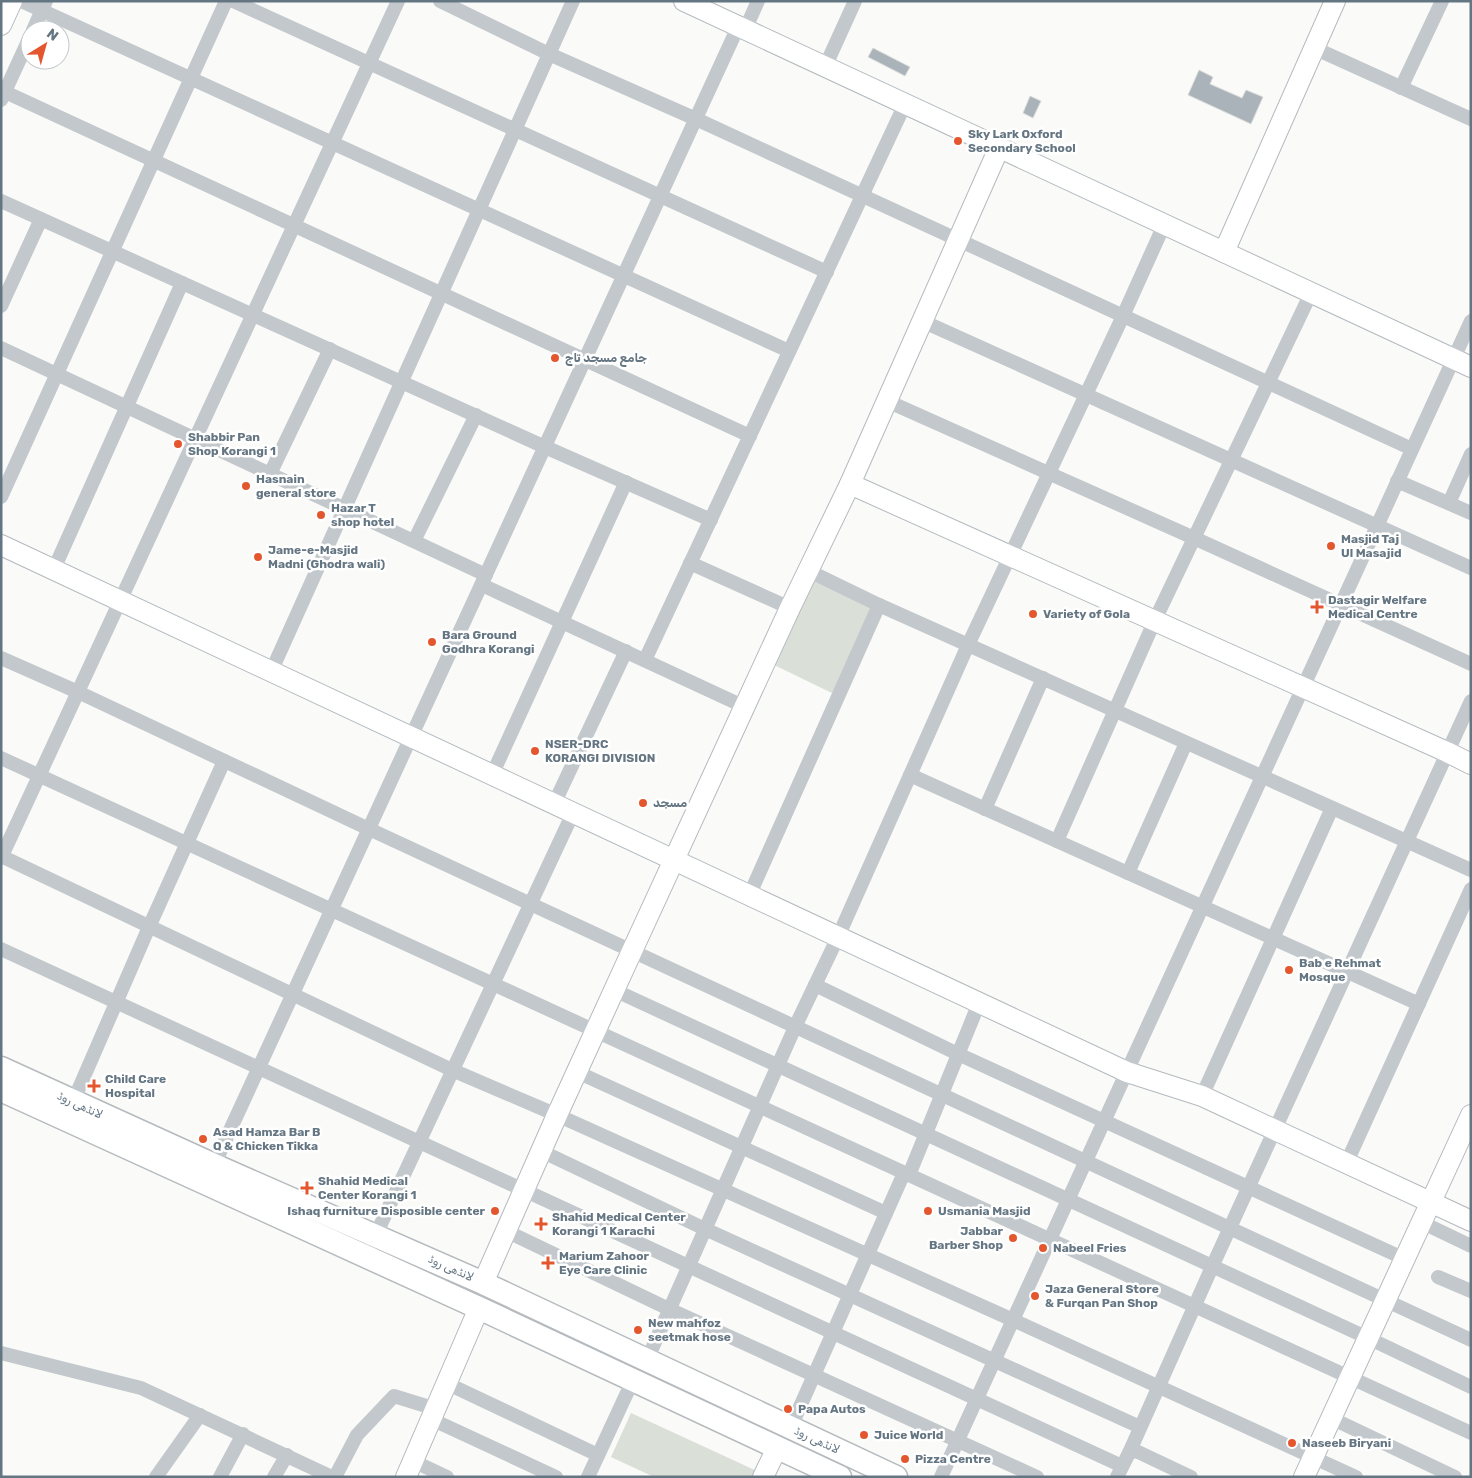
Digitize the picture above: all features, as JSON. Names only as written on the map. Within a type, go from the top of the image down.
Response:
[{"type":"main road","name":"لانڈھی روڈ","points":[[1,1068],[214,1165],[483,1283],[896,1477]]},
{"type":"main road","name":"لانڈھی روڈ","points":[[1,1090],[479,1308],[840,1477]]},
{"type":"street","points":[[1,25],[12,1]]},
{"type":"street","points":[[21,1],[44,6],[191,78],[789,351]]},
{"type":"street","points":[[1,497],[226,1]]},
{"type":"street","points":[[233,1],[827,272]]},
{"type":"street","points":[[398,1],[1,857],[452,1070],[868,1254],[1356,1477]]},
{"type":"street","points":[[440,1],[549,54],[696,119],[1412,449]]},
{"type":"street","points":[[271,672],[573,1]]},
{"type":"street","points":[[684,1],[1462,363]]},
{"type":"street","points":[[214,1165],[660,196],[696,119],[742,28],[758,1]]},
{"type":"street","points":[[825,67],[855,1]]},
{"type":"street","points":[[1224,252],[1335,1]]},
{"type":"street","points":[[1401,88],[1442,1]]},
{"type":"street","points":[[38,20],[44,6]]},
{"type":"street","points":[[1314,48],[1471,119]]},
{"type":"street","points":[[20,59],[3,96],[153,161],[750,436]]},
{"type":"street","points":[[645,660],[905,104]]},
{"type":"street","points":[[483,1283],[576,1072],[790,608],[850,484],[999,148]]},
{"type":"street","points":[[1,201],[711,520]]},
{"type":"street","points":[[1,306],[41,219]]},
{"type":"street","points":[[647,1360],[777,1066],[838,937],[968,645],[1123,316],[1164,224]]},
{"type":"street","points":[[54,569],[182,282]]},
{"type":"street","points":[[1057,841],[1155,620],[1311,293]]},
{"type":"street","points":[[922,321],[1471,568]]},
{"type":"street","points":[[941,1477],[1397,481],[1412,449],[1462,363],[1471,321]]},
{"type":"street","points":[[1,348],[414,541],[562,622],[745,706]]},
{"type":"street","points":[[270,474],[330,349]]},
{"type":"street","points":[[887,400],[1471,664]]},
{"type":"street","points":[[414,541],[476,415]]},
{"type":"street","points":[[1449,503],[1471,454]]},
{"type":"street","points":[[1397,481],[1471,513]]},
{"type":"street","points":[[492,775],[626,482]]},
{"type":"street","points":[[850,484],[1302,686],[1471,764]]},
{"type":"street","points":[[1,544],[1127,1072],[1202,1096],[1471,1221]]},
{"type":"street","points":[[690,564],[790,608]]},
{"type":"street","points":[[809,571],[879,605],[1471,870]]},
{"type":"street","points":[[749,896],[879,605]]},
{"type":"street","points":[[554,804],[626,651]]},
{"type":"street","points":[[1,658],[78,692],[530,904],[1471,1340]]},
{"type":"street","points":[[985,809],[1043,678]]},
{"type":"street","points":[[1,949],[976,1399],[1120,1471],[1229,1228],[1471,701]]},
{"type":"street","points":[[1128,873],[1186,743]]},
{"type":"street","points":[[1,758],[1471,1433]]},
{"type":"street","points":[[74,1102],[149,927],[224,761]]},
{"type":"street","points":[[910,775],[1419,1004]]},
{"type":"street","points":[[1202,1096],[1332,808]]},
{"type":"street","points":[[365,1257],[573,813]]},
{"type":"street","points":[[1346,1164],[1471,889]]},
{"type":"street","points":[[815,985],[958,1054],[1405,1259]]},
{"type":"street","points":[[614,990],[1471,1387]]},
{"type":"street","points":[[791,1427],[886,1213],[926,1134],[979,1003]]},
{"type":"street","points":[[576,1072],[886,1213]]},
{"type":"street","points":[[1304,1477],[1471,1115]]},
{"type":"street","points":[[541,1151],[849,1296],[1140,1427]]},
{"type":"street","points":[[1421,1222],[1471,1246]]},
{"type":"street","points":[[506,1231],[669,1309],[1037,1477]]},
{"type":"street","points":[[1438,1277],[1471,1291]]},
{"type":"street","points":[[447,1477],[410,1469],[479,1308]]},
{"type":"street","points":[[1,1353],[141,1388],[334,1477],[357,1434],[394,1396],[556,1477]]},
{"type":"street","points":[[588,1477],[633,1380]]},
{"type":"street","points":[[446,1383],[598,1455]]},
{"type":"street","points":[[156,1477],[200,1415]]},
{"type":"street","points":[[1331,1418],[1455,1477]]},
{"type":"street","points":[[220,1477],[243,1434]]},
{"type":"street","points":[[763,1477],[776,1448]]},
{"type":"street","points":[[1129,1453],[1136,1451],[1192,1477]]},
{"type":"street","points":[[274,1477],[288,1455]]},
{"type":"shaded area","points":[[809,571],[879,605],[838,696],[766,661]]},
{"type":"shaded area","points":[[631,1413],[759,1472],[757,1477],[654,1477],[611,1457]]},
{"type":"building","points":[[873,48],[910,67],[905,76],[868,57]]},
{"type":"building","points":[[1199,70],[1213,77],[1210,84],[1242,98],[1246,90],[1263,97],[1251,124],[1188,95]]},
{"type":"building","points":[[1030,96],[1041,101],[1033,118],[1023,113]]},
{"type":"place","name":"Sky Lark Oxford Secondary School","points":[[958,141]]},
{"type":"place","name":"جامع مسجد تاج","points":[[555,358]]},
{"type":"place","name":"Shabbir Pan Shop Korangi 1","points":[[178,444]]},
{"type":"place","name":"Hasnain general store","points":[[246,486]]},
{"type":"place","name":"Hazar T shop hotel","points":[[321,515]]},
{"type":"place","name":"Masjid Taj Ul Masajid","points":[[1331,546]]},
{"type":"place","name":"Jame-e-Masjid Madni (Ghodra wali)","points":[[258,557]]},
{"type":"place","name":"Dastagir Welfare Medical Centre","points":[[1317,607]]},
{"type":"place","name":"Variety of Gola","points":[[1033,614]]},
{"type":"place","name":"Bara Ground Godhra Korangi","points":[[432,642]]},
{"type":"place","name":"NSER-DRC KORANGI DIVISION","points":[[535,751]]},
{"type":"place","name":"مسجد","points":[[643,803]]},
{"type":"place","name":"Bab e Rehmat Mosque","points":[[1289,970]]},
{"type":"place","name":"Child Care Hospital","points":[[94,1086]]},
{"type":"place","name":"Asad Hamza Bar B Q & Chicken Tikka","points":[[203,1139]]},
{"type":"place","name":"Shahid Medical Center Korangi 1","points":[[307,1188]]},
{"type":"place","name":"Ishaq furniture Disposible center","points":[[495,1211]]},
{"type":"place","name":"Usmania Masjid","points":[[928,1211]]},
{"type":"place","name":"Shahid Medical Center Korangi 1 Karachi","points":[[541,1224]]},
{"type":"place","name":"Jabbar Barber Shop","points":[[1013,1238]]},
{"type":"place","name":"Nabeel Fries","points":[[1043,1248]]},
{"type":"place","name":"Marium Zahoor Eye Care Clinic","points":[[548,1263]]},
{"type":"place","name":"Jaza General Store & Furqan Pan Shop","points":[[1035,1296]]},
{"type":"place","name":"New mahfoz seetmak hose","points":[[638,1330]]},
{"type":"place","name":"Papa Autos","points":[[788,1409]]},
{"type":"place","name":"Juice World","points":[[864,1435]]},
{"type":"place","name":"Naseeb Biryani","points":[[1292,1443]]},
{"type":"place","name":"Pizza Centre","points":[[905,1459]]}]
